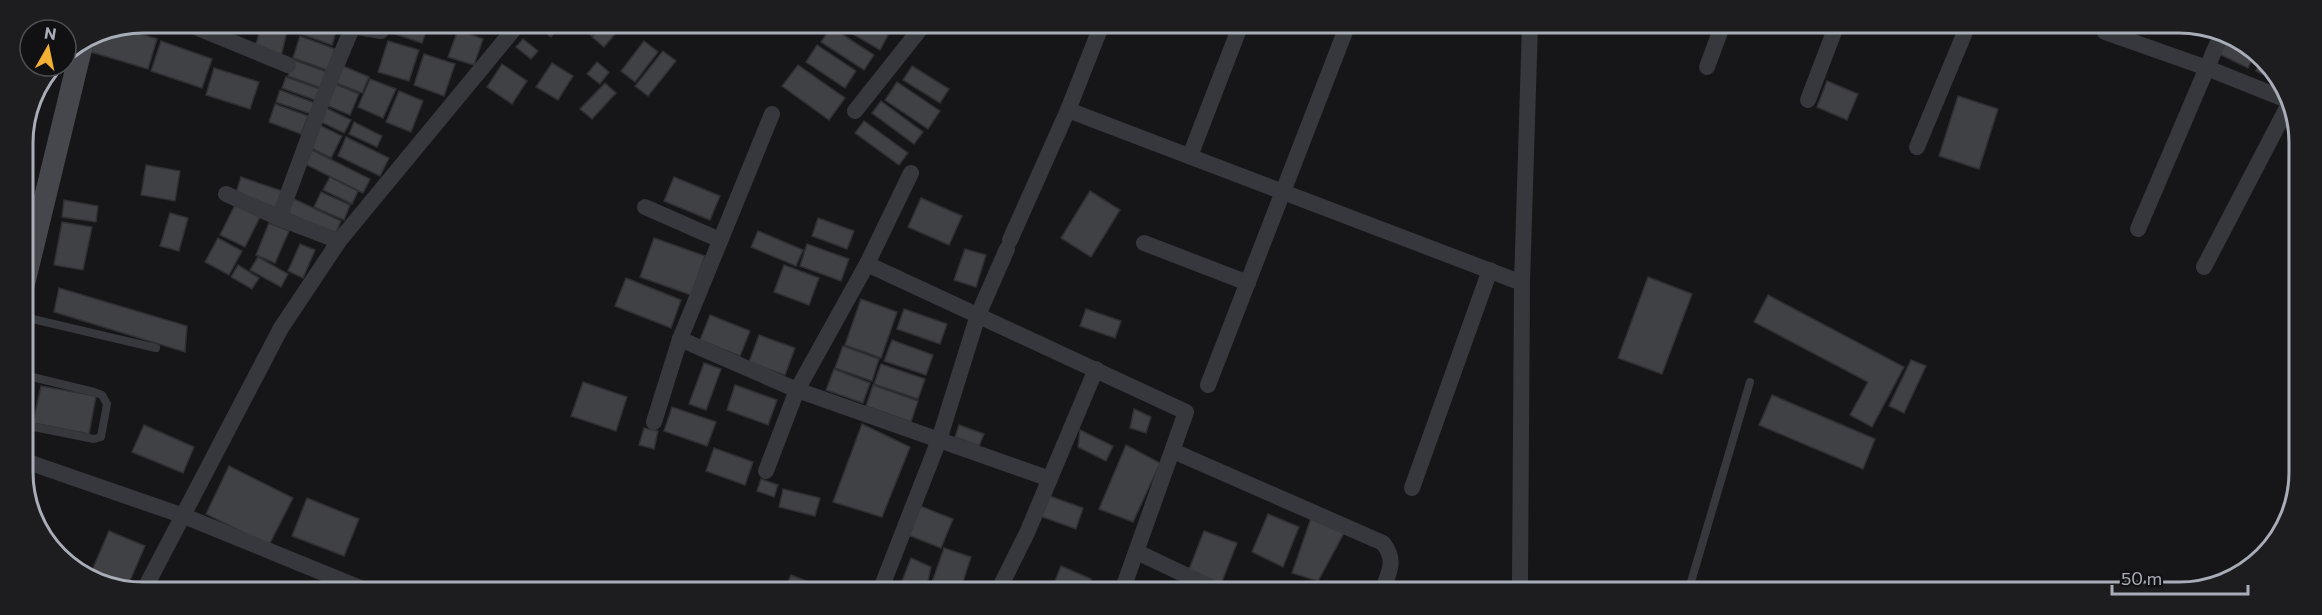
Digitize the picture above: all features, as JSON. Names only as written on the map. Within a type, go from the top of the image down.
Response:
[{"type":"main road","points":[[33,246],[79,54]]},
{"type":"street","points":[[212,33],[288,65]]},
{"type":"street","points":[[279,218],[328,85],[350,33]]},
{"type":"street","points":[[148,582],[281,328],[339,241],[511,33]]},
{"type":"street","points":[[855,111],[917,33]]},
{"type":"street","points":[[884,582],[939,440],[978,315],[1068,110],[1098,33]]},
{"type":"street","points":[[1190,156],[1238,33]]},
{"type":"street","points":[[1208,385],[1345,33]]},
{"type":"street","points":[[1520,582],[1522,283],[1530,33]]},
{"type":"street","points":[[1707,67],[1720,33]]},
{"type":"street","points":[[1808,100],[1834,33]]},
{"type":"street","points":[[1917,147],[1965,33]]},
{"type":"street","points":[[2108,33],[2207,68],[2280,98]]},
{"type":"street","points":[[2138,229],[2219,41]]},
{"type":"street","points":[[1068,110],[1522,283]]},
{"type":"street","points":[[2204,267],[2284,110]]},
{"type":"street","points":[[654,422],[680,339],[772,114]]},
{"type":"street","points":[[766,471],[797,390],[867,264],[911,173]]},
{"type":"street","points":[[226,194],[279,218],[339,241]]},
{"type":"street","points":[[645,207],[720,240]]},
{"type":"street","points":[[1144,243],[1248,283]]},
{"type":"street","points":[[867,264],[1186,412],[1125,582]]},
{"type":"street","points":[[1412,488],[1490,270]]},
{"type":"street","points":[[680,339],[797,390],[1050,479]]},
{"type":"street","points":[[1002,582],[1027,533],[1096,369]]},
{"type":"street","points":[[1173,451],[1383,543],[1390,552],[1392,567],[1386,582]]},
{"type":"street","points":[[33,464],[184,516],[345,582]]},
{"type":"street","points":[[1137,552],[1200,582]]},
{"type":"lane","points":[[33,319],[156,348]]},
{"type":"lane","points":[[33,377],[94,392],[102,395],[107,404],[101,437],[94,440],[33,428]]},
{"type":"lane","points":[[1691,582],[1750,382]]},
{"type":"building","points":[[139,33],[157,39],[148,69],[91,52],[94,44],[121,35]]},
{"type":"building","points":[[259,33],[287,33],[281,56],[255,49]]},
{"type":"building","points":[[301,33],[336,33],[332,45]]},
{"type":"building","points":[[392,33],[426,33],[422,43]]},
{"type":"building","points":[[457,33],[466,33],[483,39],[474,65],[448,57]]},
{"type":"building","points":[[595,33],[615,34],[604,47],[592,37]]},
{"type":"building","points":[[827,33],[840,33],[874,55],[864,70],[821,42]]},
{"type":"building","points":[[851,33],[885,33],[888,35],[880,50]]},
{"type":"building","points":[[300,36],[335,49],[327,70],[293,58]]},
{"type":"building","points":[[523,39],[538,51],[531,59],[516,47]]},
{"type":"building","points":[[161,41],[212,59],[202,88],[151,71]]},
{"type":"building","points":[[388,41],[419,50],[409,81],[378,72]]},
{"type":"building","points":[[644,41],[658,52],[635,82],[621,71]]},
{"type":"building","points":[[2224,43],[2252,60],[2248,68],[2219,54]]},
{"type":"building","points":[[817,45],[856,71],[845,88],[806,62]]},
{"type":"building","points":[[663,51],[676,61],[648,96],[635,86]]},
{"type":"building","points":[[424,54],[455,64],[444,96],[414,85]]},
{"type":"building","points":[[294,60],[327,72],[321,88],[288,76]]},
{"type":"building","points":[[597,62],[609,72],[600,84],[587,74]]},
{"type":"building","points":[[552,63],[573,76],[558,100],[536,87]]},
{"type":"building","points":[[502,64],[527,81],[512,104],[487,87]]},
{"type":"building","points":[[798,65],[845,98],[829,120],[782,86]]},
{"type":"building","points":[[343,66],[369,77],[362,93],[336,83]]},
{"type":"building","points":[[912,66],[949,89],[940,103],[903,80]]},
{"type":"building","points":[[2258,66],[2265,75],[2256,71]]},
{"type":"building","points":[[214,68],[259,82],[250,109],[206,95]]},
{"type":"building","points":[[286,77],[320,89],[315,100],[282,88]]},
{"type":"building","points":[[370,79],[396,89],[383,118],[358,107]]},
{"type":"building","points":[[1827,81],[1858,94],[1847,120],[1817,107]]},
{"type":"building","points":[[897,82],[940,111],[928,129],[885,100]]},
{"type":"building","points":[[333,83],[359,94],[350,115],[324,104]]},
{"type":"building","points":[[605,83],[616,93],[592,119],[580,109]]},
{"type":"building","points":[[280,90],[315,103],[311,114],[276,102]]},
{"type":"building","points":[[399,91],[423,101],[411,132],[386,122]]},
{"type":"building","points":[[1958,96],[1998,109],[1979,169],[1939,156]]},
{"type":"building","points":[[881,101],[923,132],[914,144],[872,113]]},
{"type":"building","points":[[275,104],[308,116],[301,134],[269,122]]},
{"type":"building","points":[[324,107],[351,120],[344,133],[317,120]]},
{"type":"building","points":[[864,121],[908,153],[899,165],[855,133]]},
{"type":"building","points":[[354,122],[382,136],[377,147],[349,134]]},
{"type":"building","points":[[317,124],[342,136],[331,158],[307,146]]},
{"type":"building","points":[[346,137],[389,158],[380,176],[338,156]]},
{"type":"building","points":[[312,150],[370,179],[363,193],[305,164]]},
{"type":"building","points":[[146,165],[180,171],[175,201],[141,195]]},
{"type":"building","points":[[241,177],[285,192],[279,209],[236,193]]},
{"type":"building","points":[[330,177],[358,191],[352,204],[323,190]]},
{"type":"building","points":[[674,177],[720,196],[710,220],[664,201]]},
{"type":"building","points":[[1090,191],[1120,210],[1091,257],[1061,238]]},
{"type":"building","points":[[321,192],[350,205],[344,220],[314,207]]},
{"type":"building","points":[[921,198],[962,216],[949,245],[908,227]]},
{"type":"building","points":[[294,199],[341,221],[335,235],[288,213]]},
{"type":"building","points":[[64,200],[98,206],[96,222],[62,217]]},
{"type":"building","points":[[236,203],[261,215],[245,247],[220,235]]},
{"type":"building","points":[[170,213],[188,218],[179,251],[160,246]]},
{"type":"building","points":[[818,218],[854,231],[847,249],[812,236]]},
{"type":"building","points":[[62,222],[92,227],[83,270],[54,265]]},
{"type":"building","points":[[269,223],[289,231],[275,263],[256,255]]},
{"type":"building","points":[[758,231],[803,250],[796,266],[751,247]]},
{"type":"building","points":[[218,238],[242,251],[229,275],[205,262]]},
{"type":"building","points":[[654,238],[705,256],[691,295],[640,277]]},
{"type":"building","points":[[300,244],[315,250],[303,278],[288,271]]},
{"type":"building","points":[[807,244],[849,259],[841,281],[800,266]]},
{"type":"building","points":[[965,249],[986,255],[976,287],[954,280]]},
{"type":"building","points":[[258,257],[288,274],[281,287],[250,270]]},
{"type":"building","points":[[238,265],[259,278],[252,289],[231,277]]},
{"type":"building","points":[[784,265],[819,278],[809,305],[774,292]]},
{"type":"building","points":[[1648,277],[1692,294],[1662,374],[1618,358]]},
{"type":"building","points":[[626,278],[681,300],[671,328],[615,306]]},
{"type":"building","points":[[59,288],[187,326],[185,352],[54,312]]},
{"type":"building","points":[[1768,295],[1904,367],[1872,427],[1850,415],[1868,382],[1754,322]]},
{"type":"building","points":[[861,299],[897,312],[881,358],[845,345]]},
{"type":"building","points":[[904,309],[947,324],[940,344],[897,329]]},
{"type":"building","points":[[1086,309],[1121,321],[1115,338],[1080,326]]},
{"type":"building","points":[[710,315],[750,331],[740,356],[700,340]]},
{"type":"building","points":[[759,335],[795,348],[785,375],[749,362]]},
{"type":"building","points":[[892,340],[933,355],[926,375],[884,361]]},
{"type":"building","points":[[843,346],[879,359],[872,381],[835,368]]},
{"type":"building","points":[[1911,360],[1926,366],[1904,413],[1889,406]]},
{"type":"building","points":[[704,363],[721,369],[706,410],[689,404]]},
{"type":"building","points":[[881,364],[925,379],[918,399],[874,384]]},
{"type":"building","points":[[834,369],[870,383],[863,403],[826,390]]},
{"type":"building","points":[[583,382],[627,397],[616,431],[571,416]]},
{"type":"building","points":[[735,385],[777,400],[768,425],[727,410]]},
{"type":"building","points":[[873,385],[918,401],[911,422],[866,406]]},
{"type":"building","points":[[41,386],[96,396],[89,434],[33,423]]},
{"type":"building","points":[[1772,395],[1875,439],[1863,469],[1759,425]]},
{"type":"building","points":[[672,407],[716,422],[707,446],[664,431]]},
{"type":"building","points":[[1134,409],[1151,417],[1146,433],[1130,428]]},
{"type":"building","points":[[862,424],[910,447],[882,517],[833,502]]},
{"type":"building","points":[[144,425],[194,447],[183,473],[132,452]]},
{"type":"building","points":[[959,425],[984,434],[979,446],[955,437]]},
{"type":"building","points":[[644,428],[658,431],[654,449],[639,445]]},
{"type":"building","points":[[1080,430],[1113,446],[1106,461],[1078,447]]},
{"type":"building","points":[[1126,445],[1160,463],[1133,522],[1099,509]]},
{"type":"building","points":[[714,448],[753,462],[745,485],[706,471]]},
{"type":"building","points":[[229,466],[293,498],[269,545],[206,514]]},
{"type":"building","points":[[761,479],[778,485],[774,497],[757,491]]},
{"type":"building","points":[[783,489],[820,498],[815,516],[779,507]]},
{"type":"building","points":[[1044,494],[1083,508],[1076,529],[1037,515]]},
{"type":"building","points":[[307,498],[359,519],[344,556],[292,536]]},
{"type":"building","points":[[920,506],[953,519],[941,548],[908,535]]},
{"type":"building","points":[[1268,514],[1299,527],[1283,567],[1252,552]]},
{"type":"building","points":[[1311,518],[1344,533],[1318,581],[1292,573]]},
{"type":"building","points":[[109,531],[145,546],[130,581],[92,570]]},
{"type":"building","points":[[1204,531],[1237,543],[1222,582],[1188,572]]},
{"type":"building","points":[[944,548],[971,557],[963,582],[932,582]]},
{"type":"building","points":[[911,558],[931,567],[928,582],[902,582]]},
{"type":"building","points":[[1061,566],[1091,579],[1090,582],[1055,582]]},
{"type":"building","points":[[791,575],[808,582],[788,582]]}]
